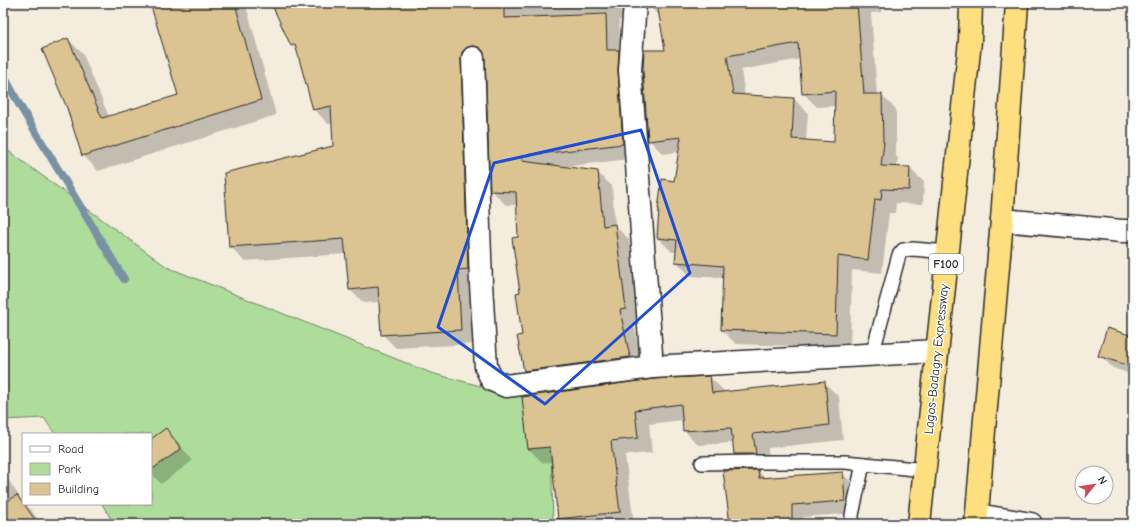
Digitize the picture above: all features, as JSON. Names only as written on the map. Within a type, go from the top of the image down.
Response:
[{"type":"highway","name":"Lagos-Badagry Expressway","points":[[919,524],[970,41],[971,3]]},
{"type":"highway","points":[[977,519],[1002,220],[1017,3]]},
{"type":"street","points":[[635,3],[630,70],[652,367]]},
{"type":"street","points":[[473,58],[481,284],[486,367],[492,380],[506,386],[652,367],[937,351]]},
{"type":"street","points":[[1002,220],[1133,231]]},
{"type":"street","points":[[977,519],[1031,524]]},
{"type":"lane","points":[[872,355],[899,255],[903,250],[913,249],[947,252]]},
{"type":"lane","points":[[702,463],[845,462],[925,470]]},
{"type":"lane","points":[[852,524],[852,515],[863,464]]},
{"type":"highlighted area","points":[[641,130],[690,273],[545,404],[438,327],[494,163]]},
{"type":"green space","points":[[3,147],[167,267],[431,373],[550,404],[553,524],[114,524],[103,505],[152,505],[152,433],[54,433],[44,418],[3,420]]},
{"type":"building","points":[[150,3],[235,3],[261,100],[82,156],[67,108],[42,49],[68,38],[102,118],[178,95]]},
{"type":"building","points":[[271,3],[459,3],[459,7],[504,5],[504,18],[606,14],[607,50],[619,50],[618,71],[623,144],[522,156],[522,161],[598,171],[603,226],[615,224],[626,309],[620,310],[630,357],[524,371],[517,336],[522,335],[516,293],[520,292],[512,238],[518,237],[516,192],[490,191],[485,58],[483,51],[478,47],[472,46],[466,48],[462,52],[461,58],[468,269],[458,270],[461,330],[381,335],[378,287],[349,290],[344,239],[229,247],[224,173],[333,146],[331,106],[313,110],[295,44],[291,46]]},
{"type":"building","points":[[657,3],[857,3],[864,94],[882,94],[884,142],[881,166],[910,167],[909,190],[882,189],[881,200],[875,199],[868,260],[838,256],[836,334],[721,330],[723,266],[675,262],[677,240],[657,238],[658,209],[662,179],[674,181],[681,137],[648,141],[643,70],[644,50],[665,50]],"holes":[[[798,43],[802,94],[835,91],[834,142],[792,139],[794,98],[733,94],[727,56]]]},
{"type":"building","points":[[1107,328],[1133,336],[1133,367],[1098,356]]},
{"type":"building","points":[[710,376],[712,393],[825,381],[829,425],[753,434],[756,454],[734,454],[731,428],[683,431],[681,404],[635,410],[638,438],[611,441],[620,512],[558,519],[550,447],[528,449],[522,397],[653,379]]},
{"type":"building","points":[[166,428],[181,449],[152,469],[152,438]]},
{"type":"building","points":[[758,470],[759,478],[843,472],[845,501],[792,505],[792,524],[730,524],[723,471]]},
{"type":"building","points":[[17,495],[22,505],[25,505],[38,524],[3,524],[3,504]]},
{"type":"waterway","points":[[3,74],[20,106],[124,279]]}]
